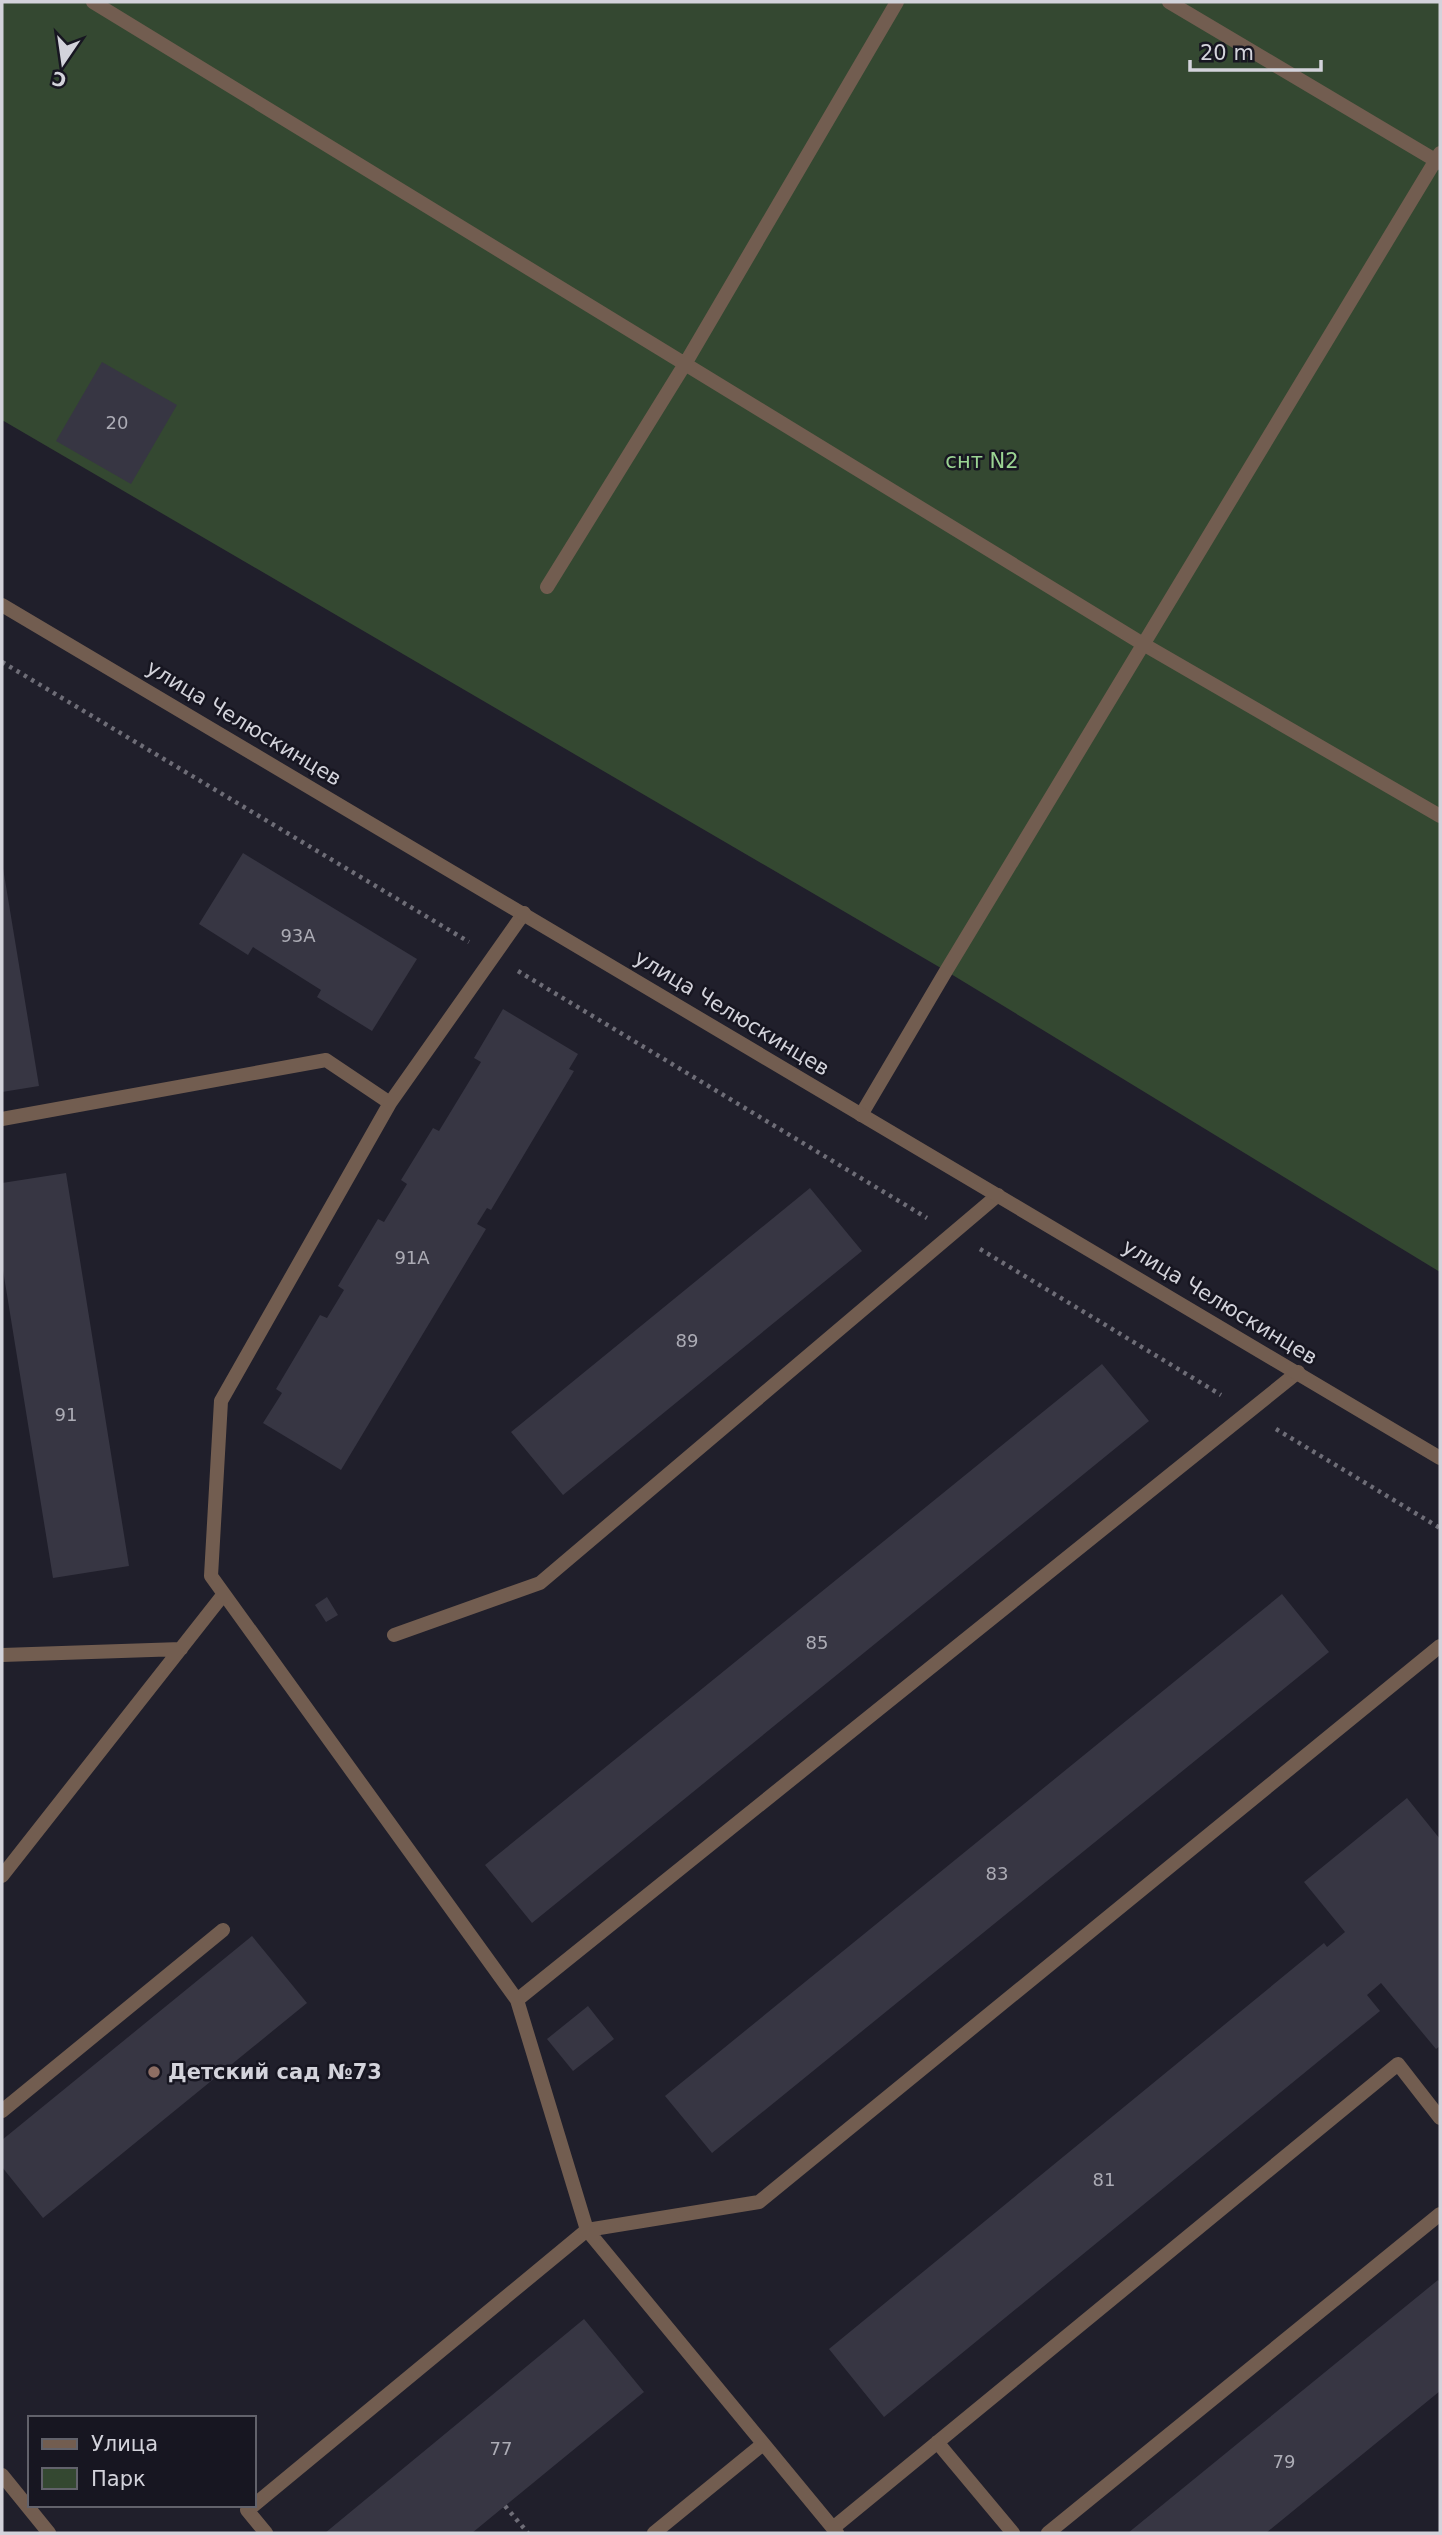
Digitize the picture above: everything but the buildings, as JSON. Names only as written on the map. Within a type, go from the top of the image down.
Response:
[{"type":"street","points":[[93,2],[1143,644],[1440,816]]},
{"type":"street","points":[[547,587],[685,365],[897,2]]},
{"type":"street","points":[[861,1115],[1143,644],[1439,159],[1169,2]]},
{"type":"street","name":"улица Челюскинцев","points":[[2,605],[1440,1458]]},
{"type":"street","points":[[524,913],[390,1103],[221,1401],[211,1576],[517,2000],[587,2231],[835,2531],[937,2442],[1398,2064],[1440,2118]]},
{"type":"street","points":[[2,1119],[326,1060],[390,1103]]},
{"type":"street","points":[[394,1635],[540,1583],[998,1195]]},
{"type":"street","points":[[517,2000],[1297,1372]]},
{"type":"street","points":[[2,1876],[223,1595]]},
{"type":"street","points":[[256,2503],[587,2231],[759,2202],[1440,1646]]},
{"type":"street","points":[[2,1655],[181,1649]]},
{"type":"street","points":[[2,2111],[223,1930]]},
{"type":"street","points":[[1048,2533],[1440,2214]]},
{"type":"street","points":[[937,2442],[1013,2533]]},
{"type":"street","points":[[654,2533],[763,2444]]},
{"type":"street","points":[[2,2475],[28,2506]]},
{"type":"street","points":[[28,2507],[50,2533]]},
{"type":"street","points":[[251,2507],[247,2510],[266,2533]]},
{"type":"path","points":[[2,662],[475,946]]},
{"type":"path","points":[[511,967],[939,1224]]},
{"type":"path","points":[[975,1246],[1225,1398]]},
{"type":"path","points":[[1273,1427],[1440,1528]]},
{"type":"path","points":[[505,2506],[528,2533]]},
{"type":"green space","name":"снт N2","points":[[2,2],[1440,2],[1440,1272],[946,971],[2,420]]},
{"type":"place","name":"Детский сад №73","points":[[154,2072]]}]
